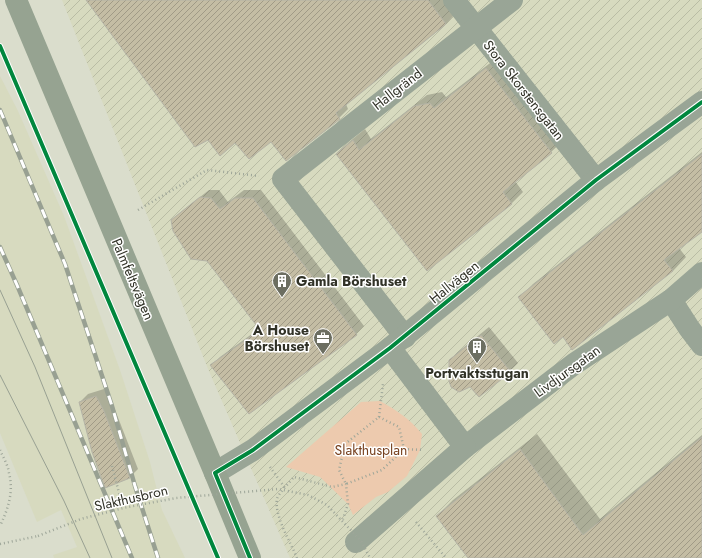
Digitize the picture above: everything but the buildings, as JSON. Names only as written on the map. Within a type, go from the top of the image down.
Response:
[{"type":"main road","name":"Palmfeltsvägen","points":[[16,0],[250,558]]},
{"type":"street","name":"Stora Skorstensgatan","points":[[454,0],[596,180]]},
{"type":"street","name":"Hallgränd","points":[[283,179],[512,0]]},
{"type":"street","name":"Hallvägen","points":[[215,473],[253,450],[397,343],[596,180],[702,102]]},
{"type":"street","points":[[283,179],[397,343],[465,447],[356,542]]},
{"type":"street","name":"Livdjursgatan","points":[[465,447],[574,364],[671,300],[702,273]]},
{"type":"street","points":[[671,300],[702,345]]},
{"type":"path","points":[[138,210],[207,170],[283,179]]},
{"type":"path","points":[[297,558],[281,522],[277,510],[277,498],[294,477],[332,487],[346,484],[382,470],[404,449],[399,427],[379,417],[345,444],[339,470],[346,484],[348,504],[341,521],[356,542]]},
{"type":"path","points":[[0,450],[10,474],[11,494],[7,511],[0,526]]},
{"type":"path","points":[[112,466],[123,508]]},
{"type":"path","points":[[270,467],[285,488]]},
{"type":"path","points":[[190,493],[194,500]]},
{"type":"path","points":[[401,503],[446,558]]},
{"type":"shaded area","points":[[62,0],[702,0],[702,558],[290,558],[208,369]]},
{"type":"shaded area","points":[[0,76],[18,111],[64,216],[120,370],[150,462],[162,510],[185,558],[54,558],[53,555],[77,547],[61,510],[37,522],[0,433]]},
{"type":"green space","name":"Slakthusplan","points":[[380,401],[402,415],[422,434],[420,450],[407,476],[388,492],[376,497],[353,515],[348,504],[320,477],[286,467],[361,402]]},
{"type":"tram line","points":[[0,290],[35,367],[112,558]]},
{"type":"tram line","points":[[0,375],[64,501],[90,558]]},
{"type":"railway","points":[[0,110],[65,264],[112,406],[158,558]]},
{"type":"railway","points":[[0,247],[132,558]]},
{"type":"cycle path","points":[[0,46],[218,558]]},
{"type":"cycle path","points":[[250,558],[215,473],[253,450],[390,348],[596,180],[702,102]]},
{"type":"place","name":"Gamla Börshuset","points":[[282,298]]},
{"type":"place","name":"A House Börshuset","points":[[323,355]]},
{"type":"place","name":"Portvaktsstugan","points":[[477,364]]}]
